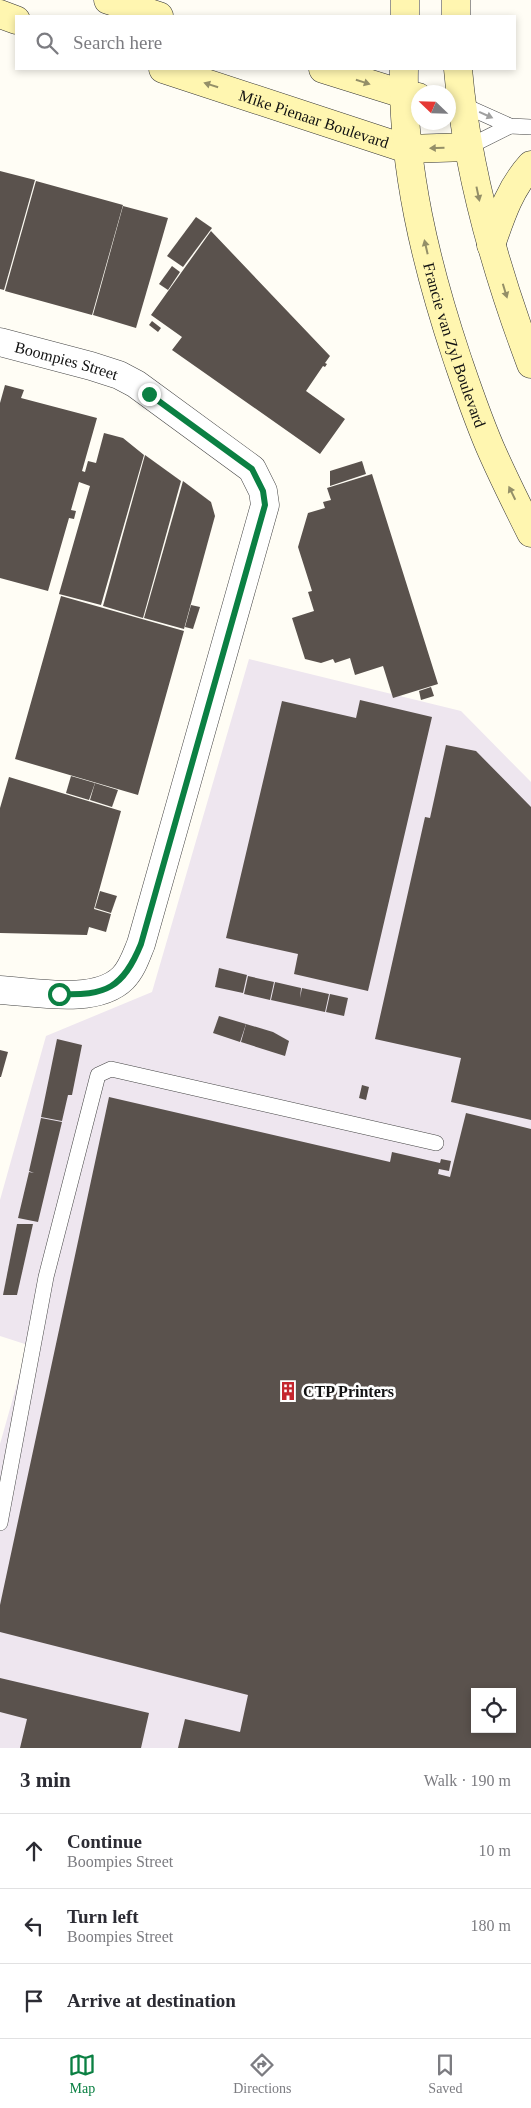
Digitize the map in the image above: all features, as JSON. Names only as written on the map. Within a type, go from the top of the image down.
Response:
[{"type":"main road","points":[[108,0],[156,15]]},
{"type":"main road","points":[[405,0],[405,15]]},
{"type":"main road","points":[[456,0],[456,15]]},
{"type":"main road","points":[[0,14],[15,20]]},
{"type":"main road","name":"Mike Pienaar Boulevard","points":[[166,70],[407,149],[468,147]]},
{"type":"main road","points":[[328,70],[409,87]]},
{"type":"main road","points":[[456,92],[458,70]]},
{"type":"main road","name":"Francie van Zyl Boulevard","points":[[409,87],[407,149],[418,215],[438,302],[486,436],[531,533]]},
{"type":"main road","points":[[456,106],[468,147],[490,245],[513,317],[531,364]]},
{"type":"main road","points":[[490,245],[511,192],[531,165]]},
{"type":"street","name":"Boompies Street","points":[[0,342],[91,366],[136,384],[252,469],[263,491],[265,505],[141,944],[133,963],[122,978],[102,991],[81,995],[0,990]]},
{"type":"lane","points":[[456,103],[510,126],[531,127]]},
{"type":"lane","points":[[468,147],[510,126]]},
{"type":"lane","points":[[0,1523],[46,1277],[98,1075],[111,1069],[436,1143]]},
{"type":"shaded area","points":[[249,659],[461,711],[531,782],[531,1748],[0,1748],[0,1444],[28,1345],[0,1336],[0,1200],[46,1036],[152,992]]},
{"type":"building","points":[[0,171],[35,180],[4,290],[0,289]]},
{"type":"building","points":[[36,181],[123,205],[92,315],[5,291]]},
{"type":"building","points":[[123,206],[168,218],[136,328],[93,315]]},
{"type":"building","points":[[196,217],[212,228],[183,267],[167,256]]},
{"type":"building","points":[[211,231],[330,356],[325,363],[327,364],[325,367],[323,366],[306,391],[345,419],[320,454],[172,350],[182,337],[151,315]]},
{"type":"building","points":[[172,266],[180,272],[168,290],[159,284]]},
{"type":"building","points":[[152,321],[161,328],[158,332],[149,325]]},
{"type":"building","points":[[5,385],[24,390],[21,398],[97,418],[82,471],[85,472],[88,461],[96,463],[104,433],[123,438],[144,455],[101,605],[59,594],[90,486],[79,482],[71,510],[76,511],[74,519],[69,518],[48,591],[0,578],[0,403]]},
{"type":"building","points":[[145,455],[181,481],[143,618],[103,606]]},
{"type":"building","points":[[362,461],[366,474],[330,486],[330,471]]},
{"type":"building","points":[[372,474],[438,684],[393,698],[383,666],[355,675],[350,658],[335,663],[333,659],[321,663],[305,659],[292,618],[314,611],[308,592],[312,591],[298,547],[308,513],[325,508],[323,502],[331,500],[327,488]]},
{"type":"building","points":[[183,481],[211,502],[215,516],[184,629],[144,618]]},
{"type":"building","points":[[61,596],[184,631],[138,795],[15,759]]},
{"type":"building","points":[[191,605],[200,607],[193,629],[185,627]]},
{"type":"building","points":[[431,687],[434,696],[421,700],[419,691]]},
{"type":"building","points":[[360,700],[432,717],[368,991],[294,974],[298,954],[226,938],[282,701],[356,718]]},
{"type":"building","points":[[446,745],[476,751],[531,807],[531,1120],[451,1102],[461,1058],[375,1039],[425,817],[430,818]]},
{"type":"building","points":[[71,776],[95,783],[89,800],[66,793]]},
{"type":"building","points":[[9,777],[121,811],[94,909],[111,914],[106,932],[89,927],[87,935],[0,933],[0,808]]},
{"type":"building","points":[[95,783],[118,790],[112,807],[90,800]]},
{"type":"building","points":[[100,891],[117,896],[111,913],[95,908]]},
{"type":"building","points":[[219,968],[247,975],[243,993],[215,987]]},
{"type":"building","points":[[248,976],[274,982],[270,1000],[244,994]]},
{"type":"building","points":[[275,982],[301,988],[300,998],[302,988],[329,994],[325,1012],[271,1000]]},
{"type":"building","points":[[330,994],[348,998],[344,1016],[326,1012]]},
{"type":"building","points":[[219,1016],[246,1024],[240,1042],[213,1033]]},
{"type":"building","points":[[246,1024],[273,1032],[289,1041],[285,1056],[241,1042]]},
{"type":"building","points":[[57,1039],[82,1045],[72,1095],[68,1095],[62,1121],[41,1117]]},
{"type":"building","points":[[0,1050],[8,1052],[1,1077],[0,1077]]},
{"type":"building","points":[[362,1085],[369,1087],[366,1100],[359,1098]]},
{"type":"building","name":"CTP Printers","points":[[109,1097],[390,1162],[392,1152],[440,1163],[441,1159],[451,1161],[449,1171],[439,1169],[438,1174],[450,1177],[466,1113],[531,1129],[531,1748],[178,1748],[185,1719],[240,1732],[248,1695],[0,1632],[0,1605]]},
{"type":"building","points":[[41,1118],[62,1122],[38,1222],[18,1218],[29,1172],[34,1173],[29,1171]]},
{"type":"building","points":[[17,1224],[33,1224],[17,1295],[3,1295]]},
{"type":"building","points":[[0,1678],[149,1713],[141,1748],[20,1748],[27,1719],[0,1712]]},
{"type":"place","name":"CTP Printers","points":[[288,1391]]},
{"type":"route","points":[[59,994],[81,995],[102,991],[122,978],[133,963],[141,944],[265,505],[263,491],[252,469],[149,394]]}]
